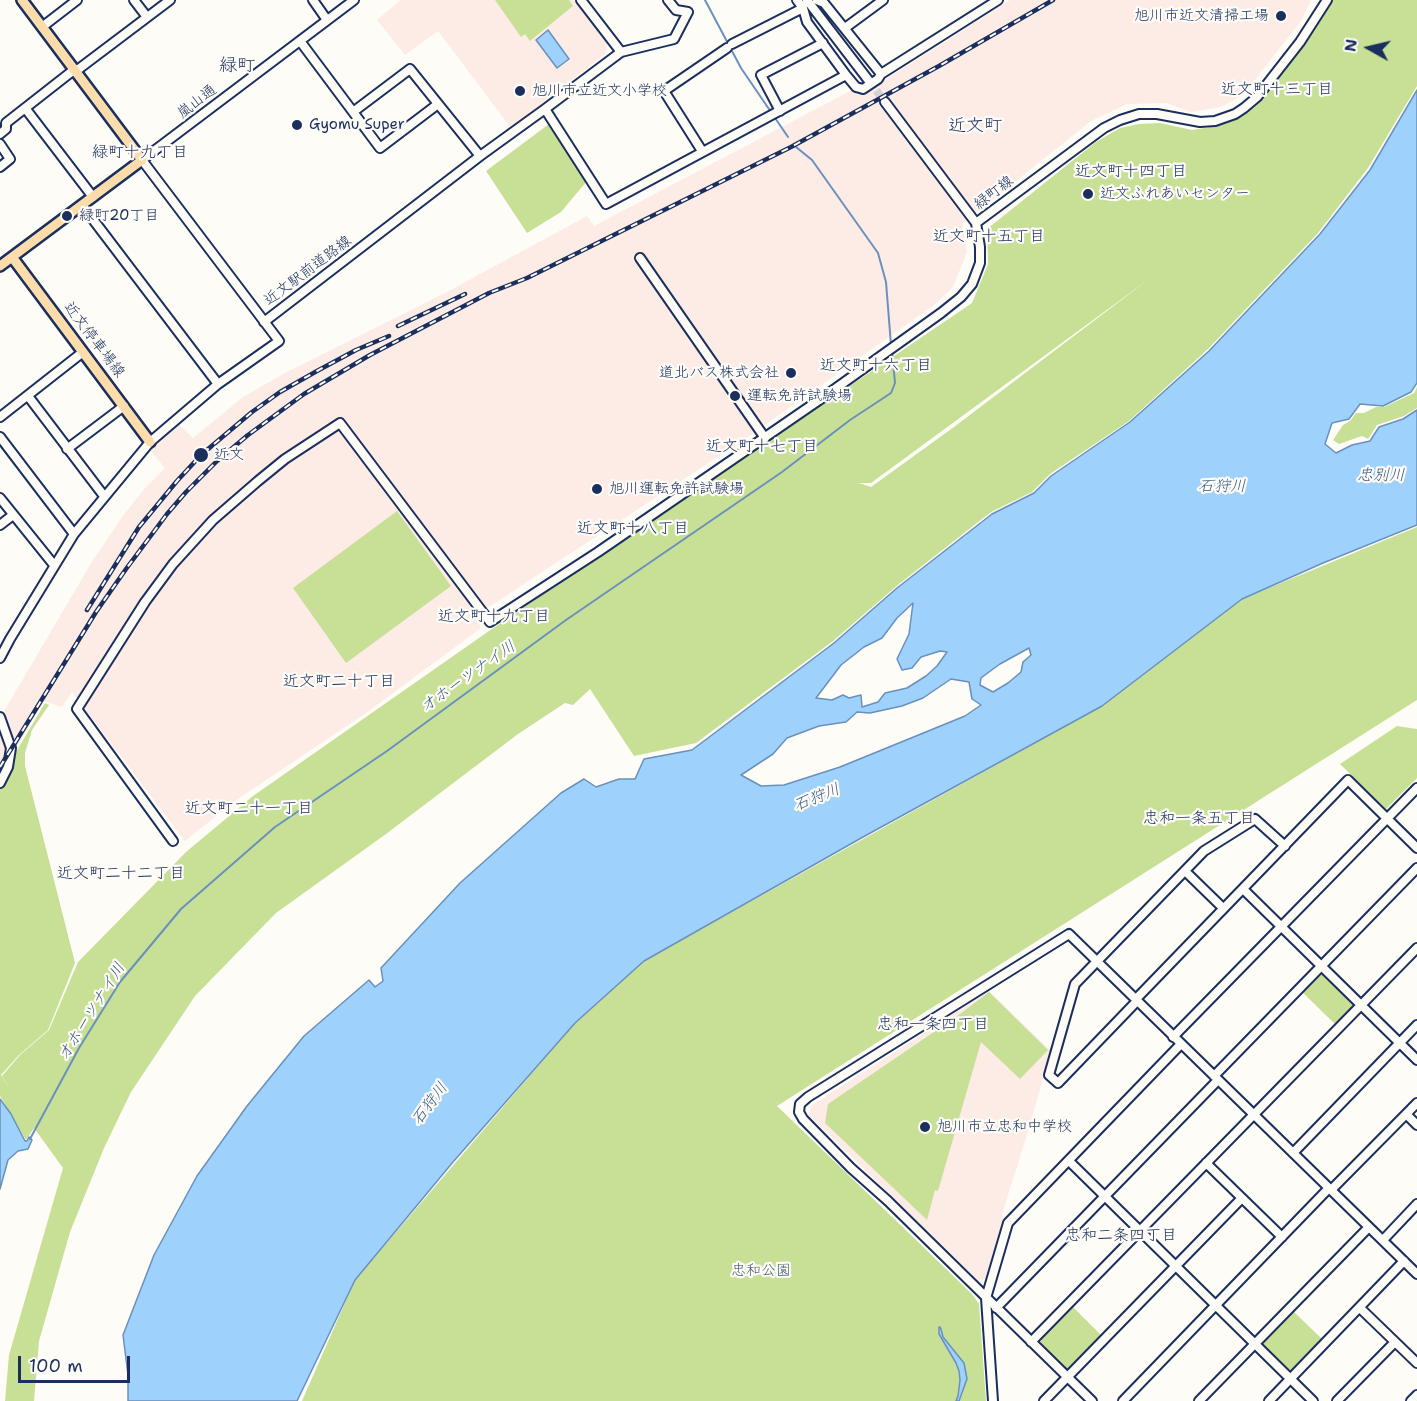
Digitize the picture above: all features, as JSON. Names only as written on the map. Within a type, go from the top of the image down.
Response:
[{"type":"main road","points":[[0,266],[142,160],[25,4]]},
{"type":"main road","name":"近文停車場線","points":[[12,257],[150,442]]},
{"type":"street","points":[[42,27],[77,0]]},
{"type":"street","points":[[135,0],[147,17]]},
{"type":"street","points":[[0,134],[6,129],[6,123],[170,0]]},
{"type":"street","points":[[313,0],[327,20]]},
{"type":"street","name":"嵐山通","points":[[142,160],[354,0]]},
{"type":"street","points":[[581,0],[621,52],[674,39],[688,12],[676,10],[668,0]]},
{"type":"street","points":[[797,0],[803,8],[807,22],[846,75],[856,87],[863,89],[878,80],[881,74],[999,0]]},
{"type":"street","points":[[807,0],[869,81]]},
{"type":"street","points":[[845,28],[883,0]]},
{"type":"street","name":"緑町線","points":[[885,102],[976,223],[1104,128],[1120,120],[1139,114],[1157,114],[1200,122],[1215,121],[1235,114],[1257,97],[1300,42],[1327,0]]},
{"type":"street","points":[[823,1],[881,74]]},
{"type":"street","points":[[702,151],[664,91],[730,46],[803,8]]},
{"type":"street","points":[[300,42],[380,148],[438,104]]},
{"type":"street","points":[[774,114],[761,75],[823,43]]},
{"type":"street","name":"近文駅前道路線","points":[[0,658],[74,534],[150,442],[218,384],[279,341],[264,322],[480,156],[621,52]]},
{"type":"street","points":[[353,112],[410,69],[480,156]]},
{"type":"street","points":[[545,109],[606,204],[846,75]]},
{"type":"street","points":[[26,108],[93,197]]},
{"type":"street","points":[[0,144],[10,159],[0,166]]},
{"type":"street","points":[[142,160],[264,322]]},
{"type":"street","points":[[82,205],[218,384]]},
{"type":"street","points":[[173,841],[77,709],[144,602],[173,564],[213,520],[285,459],[340,423],[490,622],[598,552],[765,438],[948,308],[972,284],[980,263],[981,247],[976,223]]},
{"type":"street","points":[[640,258],[765,438]]},
{"type":"street","points":[[0,417],[83,352]]},
{"type":"street","points":[[28,396],[104,496]]},
{"type":"street","points":[[68,449],[124,406]]},
{"type":"street","points":[[0,437],[74,534]]},
{"type":"street","points":[[0,498],[54,565]]},
{"type":"street","points":[[0,525],[13,515]]},
{"type":"street","points":[[0,717],[11,748],[8,767],[0,783]]},
{"type":"street","points":[[1285,846],[1255,819],[1203,852],[1075,984],[1049,1076],[1058,1083],[1223,908],[1285,846],[1348,780],[1417,848]]},
{"type":"street","points":[[1173,1037],[1417,788]]},
{"type":"street","points":[[996,1308],[1417,868]]},
{"type":"street","points":[[1185,871],[1223,908]]},
{"type":"street","points":[[1243,889],[1417,1060]]},
{"type":"street","points":[[1092,1401],[888,1201],[851,1168],[798,1112],[799,1105],[808,1097],[1069,934],[1417,1274]]},
{"type":"street","points":[[1031,1342],[1417,948]]},
{"type":"street","points":[[1293,1153],[1417,1025]]},
{"type":"street","points":[[993,1401],[986,1298],[1008,1223],[1181,1044]]},
{"type":"street","points":[[1123,1401],[1282,1237],[1417,1103]]},
{"type":"street","points":[[1406,1114],[1417,1125]]},
{"type":"street","points":[[1068,1161],[1313,1401]]},
{"type":"street","points":[[1206,1163],[1282,1237]]},
{"type":"street","points":[[1044,1401],[1242,1198]]},
{"type":"street","points":[[1383,1240],[1417,1204]]},
{"type":"street","points":[[1199,1401],[1369,1227]]},
{"type":"street","points":[[1269,1401],[1404,1261]]},
{"type":"street","points":[[1360,1308],[1417,1363]]},
{"type":"street","points":[[1337,1401],[1395,1342]]},
{"type":"street","points":[[1411,1401],[1417,1395]]},
{"type":"shaded area","name":"旭川市立近文小学校","points":[[401,0],[574,0],[607,44],[605,54],[511,128],[438,31],[405,55],[377,20]]},
{"type":"shaded area","points":[[1010,0],[1311,0],[1301,21],[1243,95],[1221,107],[1191,112],[1166,103],[1127,104],[1091,121],[962,224],[967,252],[953,287],[934,305],[745,439],[475,616],[481,628],[366,713],[235,801],[185,841],[72,692],[62,707],[44,701],[0,774],[0,718],[93,560],[125,513],[165,468],[149,449],[177,422],[193,438],[243,397],[285,373],[447,292],[587,216],[594,226],[852,90],[857,95]]},
{"type":"shaded area","name":"旭川市立忠和中学校","points":[[989,991],[1051,1051],[985,1279],[979,1281],[809,1116],[811,1106]]},
{"type":"green space","points":[[495,0],[569,0],[573,6],[530,41],[525,34],[521,37]]},
{"type":"green space","points":[[1332,0],[1417,0],[1417,86],[1368,168],[1318,233],[1208,349],[1129,421],[1050,474],[1032,492],[991,512],[899,584],[833,641],[696,743],[634,756],[590,689],[573,705],[565,703],[518,734],[386,834],[276,913],[195,996],[131,1092],[104,1148],[70,1232],[39,1341],[34,1401],[5,1401],[9,1355],[63,1168],[34,1128],[26,1140],[0,1096],[0,779],[45,703],[49,705],[32,730],[25,753],[25,766],[75,963],[48,1030],[19,1055],[1,1075],[12,1093],[2,1076],[20,1055],[49,1030],[78,962],[186,852],[253,796],[489,631],[972,303],[988,264],[987,229],[1096,142],[1120,128],[1139,124],[1160,123],[1192,130],[1211,127],[1240,116],[1258,102],[1308,38]],"holes":[[[1149,279],[871,487],[859,483],[871,483]]]},
{"type":"green space","points":[[549,124],[587,181],[561,212],[527,233],[486,171]]},
{"type":"green space","points":[[1417,387],[1417,408],[1404,416],[1377,425],[1368,439],[1362,436],[1339,444],[1333,440],[1343,425],[1350,421],[1356,413],[1384,407],[1414,393]]},
{"type":"green space","points":[[397,511],[451,586],[346,663],[293,588]]},
{"type":"green space","name":"忠和公園","points":[[1417,527],[1417,700],[777,1106],[972,1294],[979,1304],[986,1401],[302,1401],[355,1280],[575,1023],[644,961],[1102,706],[1242,599]]},
{"type":"green space","points":[[1397,726],[1417,729],[1417,778],[1386,809],[1340,764]]},
{"type":"green space","points":[[1322,966],[1362,1005],[1339,1028],[1299,989]]},
{"type":"green space","points":[[989,992],[1048,1050],[1020,1079],[981,1042],[938,1191],[935,1190],[927,1220],[825,1123],[828,1104]]},
{"type":"green space","points":[[1073,1307],[1102,1336],[1068,1371],[1041,1343],[1041,1339]]},
{"type":"green space","points":[[1293,1311],[1322,1339],[1292,1372],[1262,1344]]},
{"type":"water","points":[[548,30],[569,59],[557,68],[536,40]]},
{"type":"water","name":"石狩川","points":[[1417,90],[1417,383],[1411,392],[1383,406],[1360,404],[1349,419],[1332,423],[1325,444],[1336,453],[1352,445],[1370,441],[1379,427],[1403,419],[1417,410],[1417,525],[1242,599],[1102,706],[863,837],[644,961],[575,1023],[453,1162],[355,1280],[297,1401],[128,1401],[128,1375],[123,1335],[154,1255],[197,1176],[247,1106],[304,1036],[369,980],[375,987],[383,981],[381,968],[460,883],[561,793],[584,779],[596,787],[619,779],[635,779],[644,759],[692,750],[834,643],[897,588],[992,514],[1034,493],[1051,476],[1130,422],[1209,351],[1320,234],[1370,170]],"holes":[[[913,603],[909,634],[897,659],[902,670],[912,668],[921,657],[940,651],[947,652],[937,666],[907,688],[885,693],[878,702],[862,707],[861,695],[849,698],[843,695],[832,700],[816,698],[841,665],[864,647],[882,638],[897,618]],[[1029,648],[1031,655],[1023,662],[1021,672],[1008,683],[993,692],[980,685],[981,678],[1000,664]],[[951,679],[969,682],[972,699],[981,705],[965,716],[840,767],[784,785],[761,786],[741,775],[773,754],[787,738],[819,726],[846,722],[857,712],[870,713],[902,706],[923,698]]]},
{"type":"water","points":[[0,1099],[25,1141],[29,1137],[32,1140],[28,1149],[18,1151],[8,1160],[0,1189]]},
{"type":"water","points":[[939,1327],[943,1337],[964,1363],[967,1379],[959,1401],[956,1401],[960,1380],[959,1371],[939,1334]]},
{"type":"waterway","name":"オホーツナイ川","points":[[705,0],[741,68],[788,137]]},
{"type":"waterway","name":"オホーツナイ川","points":[[796,147],[812,160],[878,253],[886,282],[891,345]]},
{"type":"waterway","name":"オホーツナイ川","points":[[30,1139],[79,1048],[120,982],[181,909],[275,827],[387,751],[566,620],[782,472],[850,420],[891,393],[895,383],[892,351]]},
{"type":"tunnel","points":[[869,81],[885,102]]},
{"type":"railway","points":[[0,767],[96,612],[167,514],[217,461],[304,394],[370,355],[489,293],[527,278],[791,147],[1053,0]]},
{"type":"railway","points":[[398,326],[465,294]]},
{"type":"railway","points":[[87,610],[139,527],[201,455],[252,412],[280,392],[356,350],[389,336]]},
{"type":"place","name":"旭川市近文清掃工場","points":[[1281,16]]},
{"type":"place","name":"旭川市立近文小学校","points":[[520,91]]},
{"type":"place","name":"Gyomu Super","points":[[297,125]]},
{"type":"place","name":"近文ふれあいセンター","points":[[1088,194]]},
{"type":"place","name":"緑町20丁目","points":[[67,216]]},
{"type":"place","name":"道北バス株式会社","points":[[791,373]]},
{"type":"place","name":"運転免許試験場","points":[[735,396]]},
{"type":"place","name":"近文","points":[[201,455]]},
{"type":"place","name":"旭川運転免許試験場","points":[[597,489]]},
{"type":"place","name":"旭川市立忠和中学校","points":[[925,1127]]},
{"type":"district","name":"緑町","points":[[237,66]]},
{"type":"district","name":"近文町十三丁目","points":[[1277,90]]},
{"type":"district","name":"近文町","points":[[975,126]]},
{"type":"district","name":"緑町十九丁目","points":[[140,153]]},
{"type":"district","name":"近文町十四丁目","points":[[1131,172]]},
{"type":"district","name":"近文町十五丁目","points":[[989,237]]},
{"type":"district","name":"近文町十六丁目","points":[[876,366]]},
{"type":"district","name":"近文町十七丁目","points":[[762,447]]},
{"type":"district","name":"近文町十八丁目","points":[[633,529]]},
{"type":"district","name":"近文町十九丁目","points":[[494,617]]},
{"type":"district","name":"近文町二十丁目","points":[[339,682]]},
{"type":"district","name":"近文町二十一丁目","points":[[249,809]]},
{"type":"district","name":"忠和一条五丁目","points":[[1199,819]]},
{"type":"district","name":"近文町二十二丁目","points":[[121,874]]},
{"type":"district","name":"忠和一条四丁目","points":[[933,1025]]},
{"type":"district","name":"忠和二条四丁目","points":[[1121,1236]]},
{"type":"water label","name":"忠別川","points":[[1381,476]]}]
